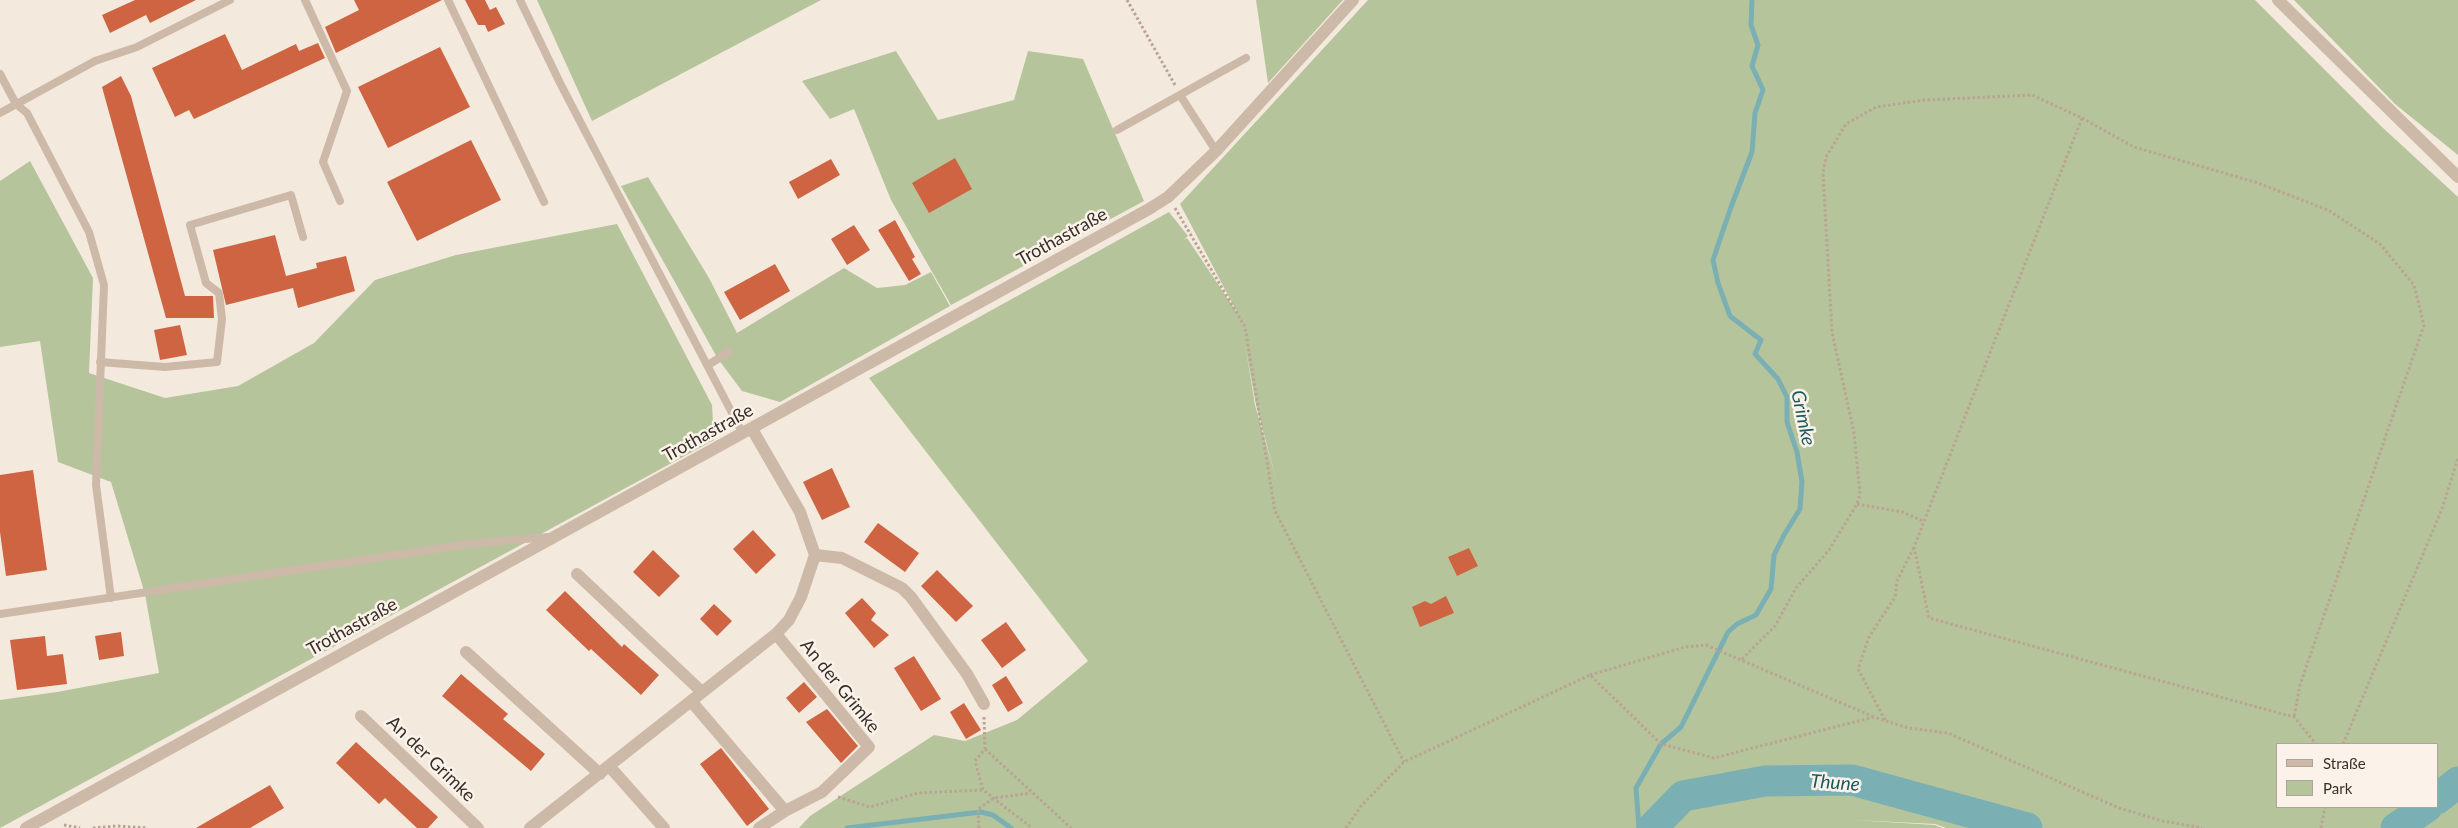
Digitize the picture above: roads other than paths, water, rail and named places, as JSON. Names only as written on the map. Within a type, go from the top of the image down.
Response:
[{"type":"street","name":"Trothastraße","points":[[26,828],[748,432],[1168,196],[1216,151],[1353,0]]},
{"type":"street","points":[[2278,0],[2458,177]]},
{"type":"street","points":[[748,432],[800,512],[815,555],[842,558],[902,588],[911,597],[967,674],[984,704]]},
{"type":"street","name":"An der Grimke","points":[[530,828],[605,771],[776,634],[789,620],[801,597],[815,555]]},
{"type":"street","points":[[577,574],[702,692]]},
{"type":"street","name":"An der Grimke","points":[[759,828],[785,810],[822,792],[869,747],[776,634]]},
{"type":"street","points":[[466,652],[605,771],[664,828]]},
{"type":"street","points":[[691,701],[785,810]]},
{"type":"street","name":"An der Grimke","points":[[361,716],[478,828]]},
{"type":"lane","points":[[0,113],[95,61],[137,47],[230,0]]},
{"type":"lane","points":[[305,0],[348,91],[323,162],[340,201]]},
{"type":"lane","points":[[448,0],[544,202]]},
{"type":"lane","points":[[520,0],[560,83],[708,365],[748,432]]},
{"type":"lane","points":[[1117,130],[1246,58]]},
{"type":"lane","points":[[0,74],[16,104],[27,113],[89,232],[104,285],[96,485],[111,598]]},
{"type":"lane","points":[[1180,95],[1216,151]]},
{"type":"lane","points":[[100,362],[165,367],[217,362],[222,319],[219,293],[206,283],[190,224],[291,195],[303,237]]},
{"type":"lane","points":[[708,365],[729,352]]},
{"type":"lane","points":[[0,614],[469,544],[556,537]]},
{"type":"waterway","name":"Grimke","points":[[1639,828],[1636,788],[1661,744],[1681,727],[1728,632],[1737,624],[1756,615],[1771,589],[1774,555],[1800,509],[1802,482],[1797,452],[1787,422],[1787,397],[1778,379],[1755,354],[1761,340],[1730,316],[1718,283],[1713,260],[1752,152],[1755,113],[1763,90],[1752,66],[1758,45],[1751,25],[1752,0]]},
{"type":"waterway","name":"Thune","points":[[1652,828],[1683,796],[1765,781],[1852,780],[2027,828]]},
{"type":"waterway","name":"Thune","points":[[2438,798],[2458,782]]},
{"type":"waterway","name":"Thune","points":[[2396,828],[2426,808]]},
{"type":"waterway","points":[[847,828],[981,812],[993,815],[1011,828]]}]
